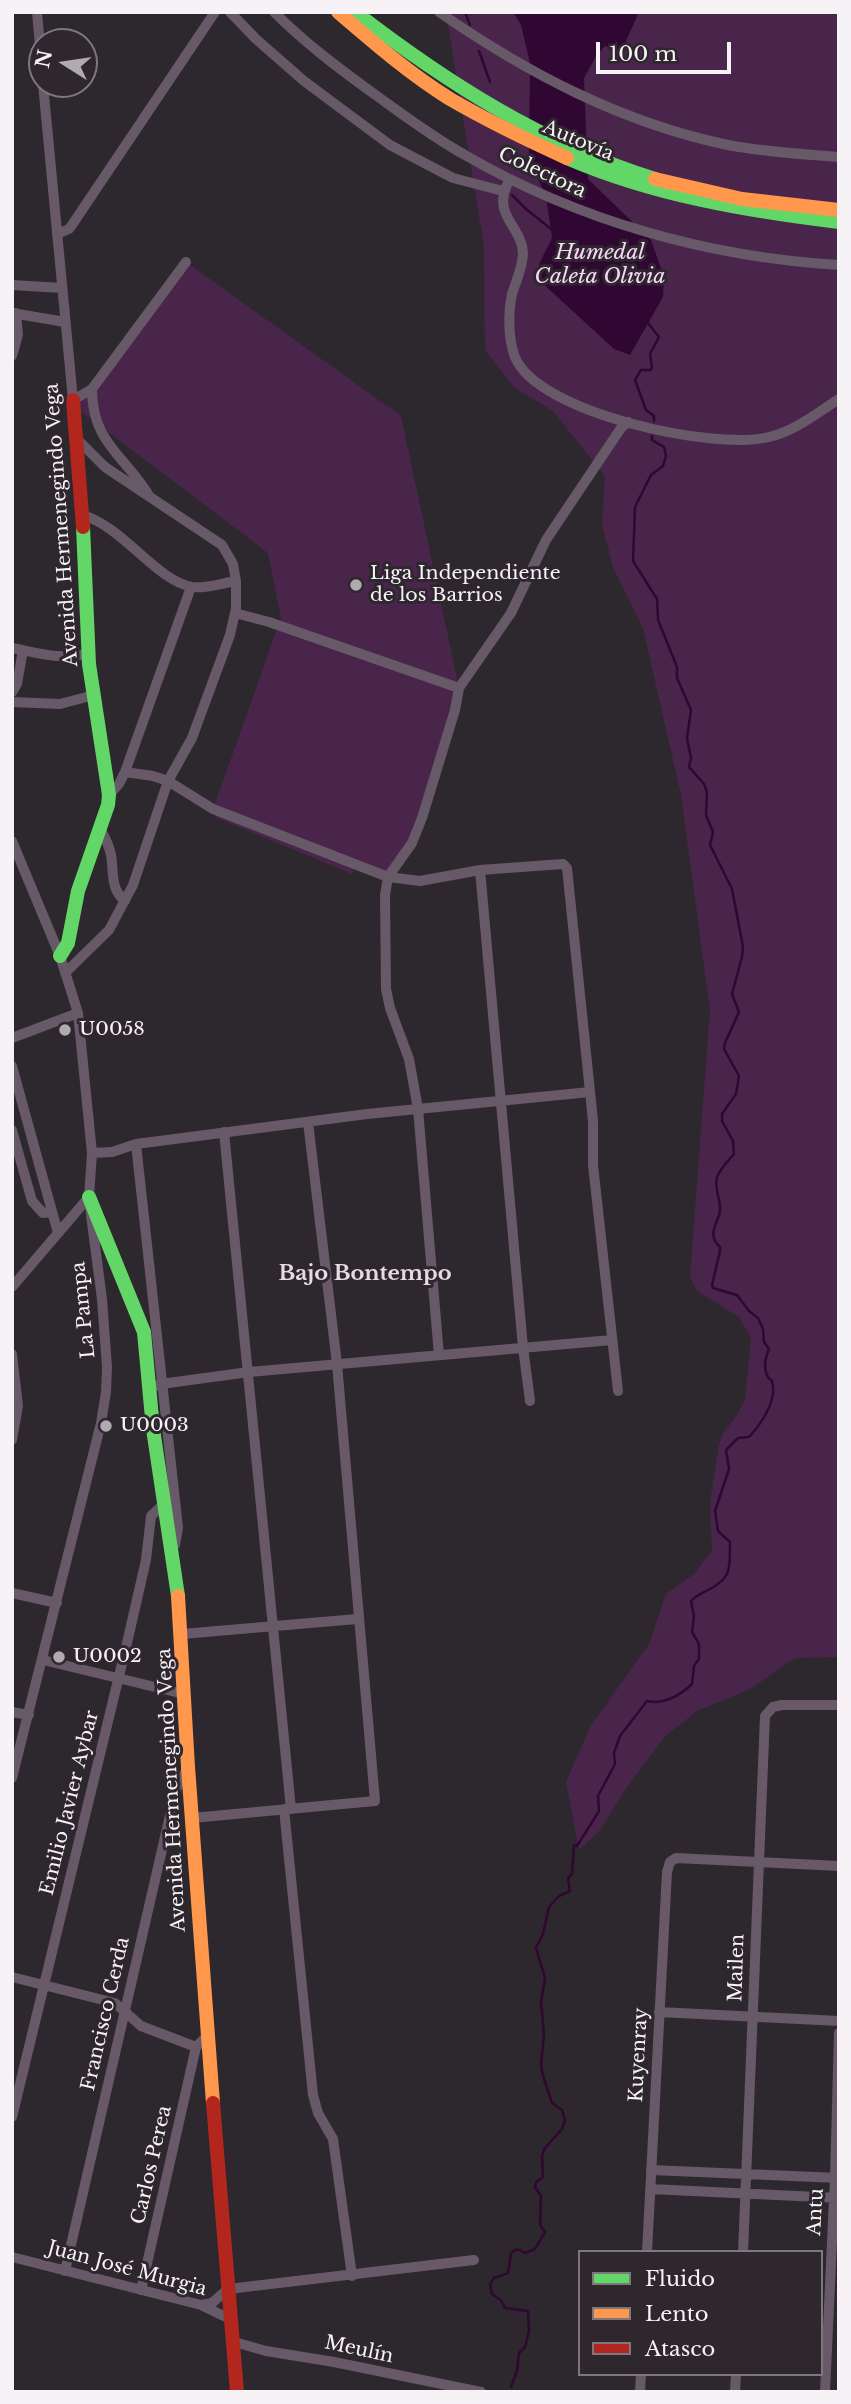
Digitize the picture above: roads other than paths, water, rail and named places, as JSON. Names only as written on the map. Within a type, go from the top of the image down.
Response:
[{"type":"street","points":[[57,234],[72,225],[215,12]]},
{"type":"street","points":[[230,12],[304,81],[390,145],[453,178],[503,191]]},
{"type":"street","name":"Colectora","points":[[274,12],[324,57],[402,114],[465,155],[510,179],[594,216],[642,231],[753,256],[839,265]]},
{"type":"street","name":"Autovía","points":[[338,12],[406,68],[444,94],[492,123],[566,159],[653,190],[697,201],[745,211],[839,222]]},
{"type":"street","name":"Autovía","points":[[355,12],[419,61],[512,119],[593,158],[657,180],[728,197],[839,209]]},
{"type":"street","points":[[439,12],[528,68],[626,115],[687,135],[729,145],[839,157]]},
{"type":"street","name":"Avenida Hermenegindo Vega","points":[[44,98],[74,400],[89,653],[108,795],[100,829],[78,891],[68,943],[60,956]]},
{"type":"street","points":[[510,179],[503,191],[507,217],[523,251],[511,306],[510,327],[515,359],[524,373],[543,388],[570,402],[628,422],[712,440],[767,438],[786,432],[839,399]]},
{"type":"street","points":[[74,400],[92,389],[186,262]]},
{"type":"street","points":[[12,285],[62,288]]},
{"type":"street","points":[[12,356],[18,335],[14,313],[65,323]]},
{"type":"street","points":[[92,389],[92,403],[100,433],[138,478],[149,496]]},
{"type":"street","points":[[439,1355],[418,1109],[409,1059],[390,1008],[386,989],[384,895],[388,877],[412,843],[422,818],[455,710],[459,688],[511,613],[553,530],[621,428],[628,422]]},
{"type":"street","points":[[65,973],[109,929],[133,885],[168,781],[192,738],[230,635],[235,612],[236,581],[233,564],[222,545],[105,467],[76,438]]},
{"type":"street","points":[[82,514],[105,524],[179,583],[201,588],[236,581]]},
{"type":"street","points":[[108,795],[119,784],[125,772],[191,587]]},
{"type":"street","points":[[235,612],[459,688]]},
{"type":"street","points":[[12,692],[17,684],[17,649],[53,657],[74,657],[89,653]]},
{"type":"street","points":[[12,702],[60,704],[94,695]]},
{"type":"street","points":[[125,772],[168,781],[213,809],[388,877],[419,881],[480,870],[563,864],[567,868],[590,1092],[593,1165],[618,1391]]},
{"type":"street","points":[[100,829],[111,856],[114,886],[125,901]]},
{"type":"street","name":"La Pampa","points":[[12,841],[60,956],[78,1013],[92,1153],[89,1197],[102,1299],[107,1367],[101,1423],[12,1778]]},
{"type":"street","points":[[480,870],[530,1401]]},
{"type":"street","points":[[12,1038],[78,1013]]},
{"type":"street","points":[[12,1066],[58,1233]]},
{"type":"street","points":[[92,1153],[224,1132],[590,1092]]},
{"type":"street","points":[[192,1818],[374,1801],[337,1364],[308,1122]]},
{"type":"street","points":[[12,1130],[32,1201],[43,1213],[52,1212]]},
{"type":"street","points":[[224,1132],[249,1372],[313,2095],[318,2113],[330,2130],[332,2139],[352,2276]]},
{"type":"street","points":[[136,1144],[156,1386],[178,1528],[173,1555]]},
{"type":"street","points":[[12,1287],[89,1197]]},
{"type":"street","name":"Avenida Hermenegindo Vega","points":[[89,1197],[142,1325],[156,1386],[153,1429],[173,1555],[182,1634],[188,1767],[236,2392]]},
{"type":"street","points":[[156,1386],[249,1372],[612,1340]]},
{"type":"street","points":[[12,1354],[18,1406],[12,1440]]},
{"type":"street","name":"Emilio Javier Aybar","points":[[12,2117],[146,1560],[151,1516],[165,1503]]},
{"type":"street","points":[[12,1593],[57,1603]]},
{"type":"street","points":[[182,1634],[357,1619]]},
{"type":"street","points":[[43,1660],[184,1694]]},
{"type":"street","name":"Mailen","points":[[743,2250],[765,1716],[773,1707],[791,1704],[839,1705]]},
{"type":"street","points":[[12,1712],[29,1715]]},
{"type":"street","name":"Francisco Cerda","points":[[65,2271],[176,1789],[188,1767]]},
{"type":"street","name":"Kuyenray","points":[[647,2250],[667,1871],[670,1862],[676,1858],[759,1861]]},
{"type":"street","points":[[759,1861],[839,1866]]},
{"type":"street","points":[[12,1977],[115,2003],[141,2026],[196,2047],[208,2035]]},
{"type":"street","points":[[659,2012],[839,2021]]},
{"type":"street","name":"Antu","points":[[825,2392],[824,2352],[837,2178],[839,2033]]},
{"type":"street","name":"Carlos Perea","points":[[141,2290],[196,2047]]},
{"type":"street","points":[[651,2170],[837,2178]]},
{"type":"street","points":[[650,2189],[836,2198]]},
{"type":"street","name":"Juan José Murgia","points":[[12,2257],[201,2305],[230,2319]]},
{"type":"street","points":[[201,2305],[212,2303],[228,2289],[474,2260]]},
{"type":"street","name":"Meulín","points":[[231,2341],[267,2351],[481,2392]]},
{"type":"street","points":[[824,2352],[839,2353]]},
{"type":"water","name":"Humedal Caleta Olivia","points":[[513,12],[639,12],[625,43],[616,50],[605,46],[584,78],[588,179],[651,240],[664,277],[663,297],[630,355],[614,349],[540,281],[539,264],[552,238],[546,196],[529,161],[530,63],[521,25]]},
{"type":"waterway","points":[[465,12],[470,25]]},
{"type":"waterway","points":[[479,51],[490,82]]},
{"type":"waterway","points":[[512,195],[551,229]]},
{"type":"waterway","points":[[648,323],[659,337],[650,354],[652,368],[641,370],[635,380],[646,410],[654,416],[654,421]]},
{"type":"waterway","points":[[511,2387],[517,2371],[519,2353],[525,2347],[529,2331],[528,2311],[505,2308],[501,2300],[492,2294],[490,2284],[494,2278],[508,2273],[511,2253],[515,2250],[525,2253],[535,2249],[545,2232],[540,2225],[541,2196],[535,2187],[536,2182],[543,2177],[542,2155],[545,2148],[562,2129],[565,2120],[562,2110],[552,2103],[541,2065],[544,2034],[541,2002],[545,1978],[536,1948],[543,1934],[549,1907],[559,1896],[570,1891],[568,1878],[572,1874],[574,1845],[577,1846],[599,1811],[598,1796],[615,1764],[614,1753],[620,1736],[647,1701],[659,1702],[671,1698],[692,1684],[694,1666],[699,1659],[699,1644],[692,1632],[694,1616],[691,1601],[718,1584],[727,1574],[730,1564],[730,1542],[718,1531],[715,1511],[729,1469],[726,1450],[738,1438],[749,1437],[767,1411],[773,1396],[772,1381],[766,1374],[765,1367],[769,1349],[764,1342],[763,1329],[758,1318],[737,1295],[713,1288],[712,1285],[720,1251],[713,1234],[720,1211],[717,1177],[734,1154],[733,1141],[722,1121],[722,1114],[736,1094],[739,1076],[724,1049],[739,1012],[732,994],[743,947],[732,889],[710,845],[713,832],[706,815],[707,792],[704,784],[689,767],[691,758],[687,738],[691,710],[677,678],[677,667],[658,620],[657,599],[633,561],[635,507],[651,475],[663,466],[666,456],[664,447],[652,440],[652,436]]},
{"type":"place","name":"Liga Independiente de los Barrios","points":[[356,585]]},
{"type":"place","name":"U0058","points":[[65,1030]]},
{"type":"place","name":"U0003","points":[[106,1426]]},
{"type":"place","name":"U0002","points":[[59,1657]]},
{"type":"district","name":"Bajo Bontempo","points":[[365,1274]]}]
